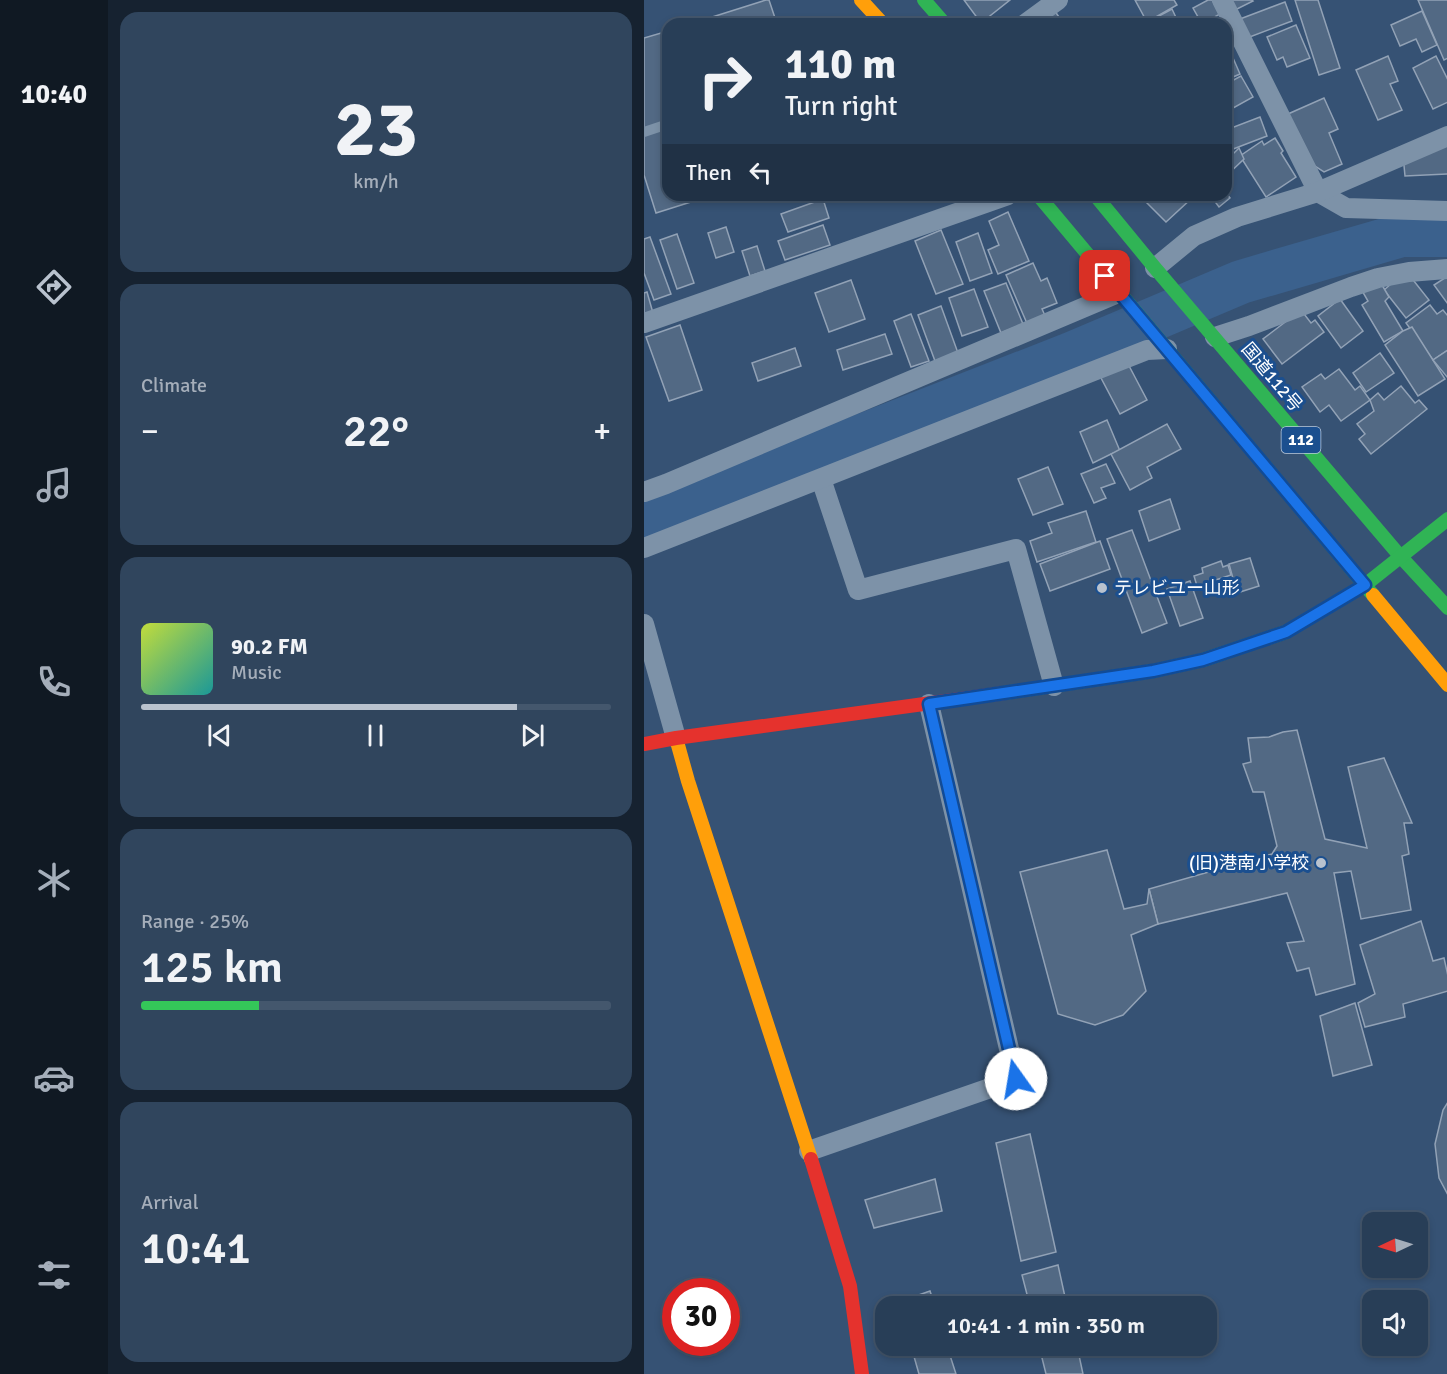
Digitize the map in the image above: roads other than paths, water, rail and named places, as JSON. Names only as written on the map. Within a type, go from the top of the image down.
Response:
[{"type":"main road","points":[[861,0],[878,18]]},
{"type":"main road","points":[[924,0],[940,18]]},
{"type":"main road","name":"112","points":[[1043,201],[1448,686]]},
{"type":"main road","name":"国道112号","points":[[1100,201],[1400,556],[1448,608]]},
{"type":"main road","points":[[644,744],[1054,686],[1153,671],[1203,660],[1286,632],[1365,585],[1448,519]]},
{"type":"main road","points":[[676,738],[850,1286],[863,1374]]},
{"type":"street","points":[[1033,18],[1058,0]]},
{"type":"street","points":[[1222,0],[1231,18]]},
{"type":"street","points":[[1232,20],[1318,192],[1346,208],[1448,211]]},
{"type":"street","points":[[1155,268],[1194,236],[1237,217],[1318,192],[1448,136]]},
{"type":"street","points":[[644,323],[991,201]]},
{"type":"street","points":[[1209,330],[1249,326],[1378,278],[1409,272],[1448,269]]},
{"type":"street","points":[[644,492],[1122,296]]},
{"type":"street","points":[[644,548],[1147,350],[1167,349]]},
{"type":"street","points":[[821,479],[858,590],[1016,549],[1054,686]]},
{"type":"street","points":[[644,624],[676,738]]},
{"type":"street","points":[[809,1151],[1016,1079],[929,704]]},
{"type":"lane","points":[[644,132],[662,126]]},
{"type":"waterway","points":[[644,521],[1071,354],[1241,282],[1402,235],[1448,235]]},
{"type":"place","name":"テレビユー山形","points":[[1102,588]]},
{"type":"place","name":"(旧)港南小学校","points":[[1321,863]]}]
